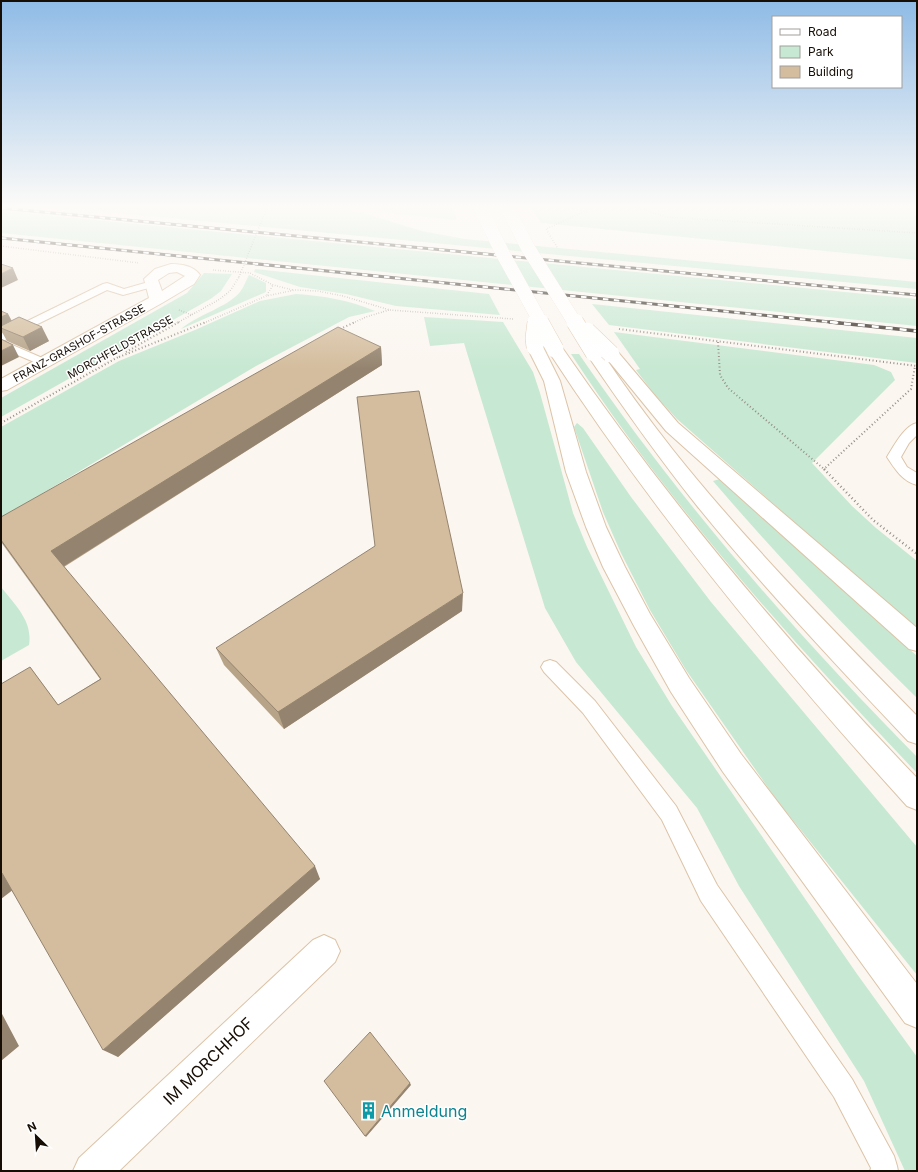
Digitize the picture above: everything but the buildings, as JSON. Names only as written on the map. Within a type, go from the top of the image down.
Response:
[{"type":"main road","points":[[506,260],[537,315],[552,381],[576,472],[596,527],[627,594],[680,685],[732,763],[917,1011]]},
{"type":"main road","points":[[535,260],[570,316],[602,354],[672,427],[917,642]]},
{"type":"main road","name":"FRANZ-GRASHOF-STRASSE","points":[[1,386],[157,300],[189,281],[193,275],[188,270],[182,268],[162,270],[155,274],[151,279],[157,300]]},
{"type":"main road","points":[[545,348],[591,403],[630,457],[740,598],[846,721],[917,796]]},
{"type":"main road","points":[[602,354],[640,420],[693,487],[766,571],[917,733]]},
{"type":"main road","name":"IM MORCHHOF","points":[[92,1171],[324,951]]},
{"type":"lane","points":[[1,338],[107,286],[123,292],[152,284]]},
{"type":"lane","points":[[1,344],[43,362]]},
{"type":"lane","points":[[917,427],[904,441],[894,457],[902,470],[917,480]]},
{"type":"lane","points":[[550,667],[589,707],[669,813],[709,893],[843,1088],[884,1166],[884,1171]]},
{"type":"path","name":"MORCHFELDSTRASSE","points":[[1,423],[220,299],[230,291],[245,260]]},
{"type":"path","points":[[267,296],[273,285]]},
{"type":"path","points":[[119,357],[162,341],[267,296],[295,290],[319,292],[374,304],[390,310],[514,319]]},
{"type":"path","points":[[338,330],[366,317],[390,310]]},
{"type":"path","points":[[615,328],[916,366],[911,389],[824,469]]},
{"type":"path","points":[[718,342],[720,375],[728,388],[824,469],[873,520],[917,554]]},
{"type":"green space","points":[[264,260],[508,260],[917,299],[917,326]]},
{"type":"green space","points":[[608,260],[682,260],[917,282],[917,289]]},
{"type":"green space","points":[[255,269],[489,294],[500,315],[396,306],[346,294],[300,287],[254,272]]},
{"type":"green space","points":[[204,273],[232,274],[221,291],[212,298],[1,417],[1,398],[187,293]]},
{"type":"green space","points":[[249,275],[266,283],[266,292],[181,329],[195,319],[220,307],[235,297],[241,290]]},
{"type":"green space","points":[[296,294],[336,299],[375,311],[349,317],[256,366],[1,518],[1,427],[119,361],[195,330],[260,301]]},
{"type":"green space","points":[[592,304],[917,338],[917,363],[609,325]]},
{"type":"green space","points":[[424,317],[503,322],[533,372],[573,513],[587,547],[636,647],[672,706],[857,974],[917,1057],[917,1171],[905,1171],[864,1081],[739,886],[697,808],[576,662],[545,608],[464,343],[430,346]]},
{"type":"green space","points":[[614,332],[874,365],[891,372],[895,380],[812,463],[852,506],[876,528],[917,561],[917,630],[677,419],[655,395],[636,370],[640,369]]},
{"type":"green space","points":[[571,354],[579,354],[656,461],[739,563],[826,662],[917,757],[917,773],[824,674],[734,571],[691,519],[609,410]]},
{"type":"green space","points":[[577,423],[583,428],[631,497],[711,602],[917,847],[917,975],[776,799],[686,670],[650,610],[621,553],[603,512],[574,427]]},
{"type":"green space","points":[[720,479],[917,656],[917,698],[838,619],[787,565],[713,481]]},
{"type":"green space","points":[[1,587],[22,614],[26,621],[30,636],[29,645],[1,661]]},
{"type":"railway","points":[[215,260],[840,323]]},
{"type":"railway","points":[[545,260],[917,295]]},
{"type":"railway","points":[[830,322],[917,331]]},
{"type":"place","name":"Anmeldung","points":[[368,1111]]}]
